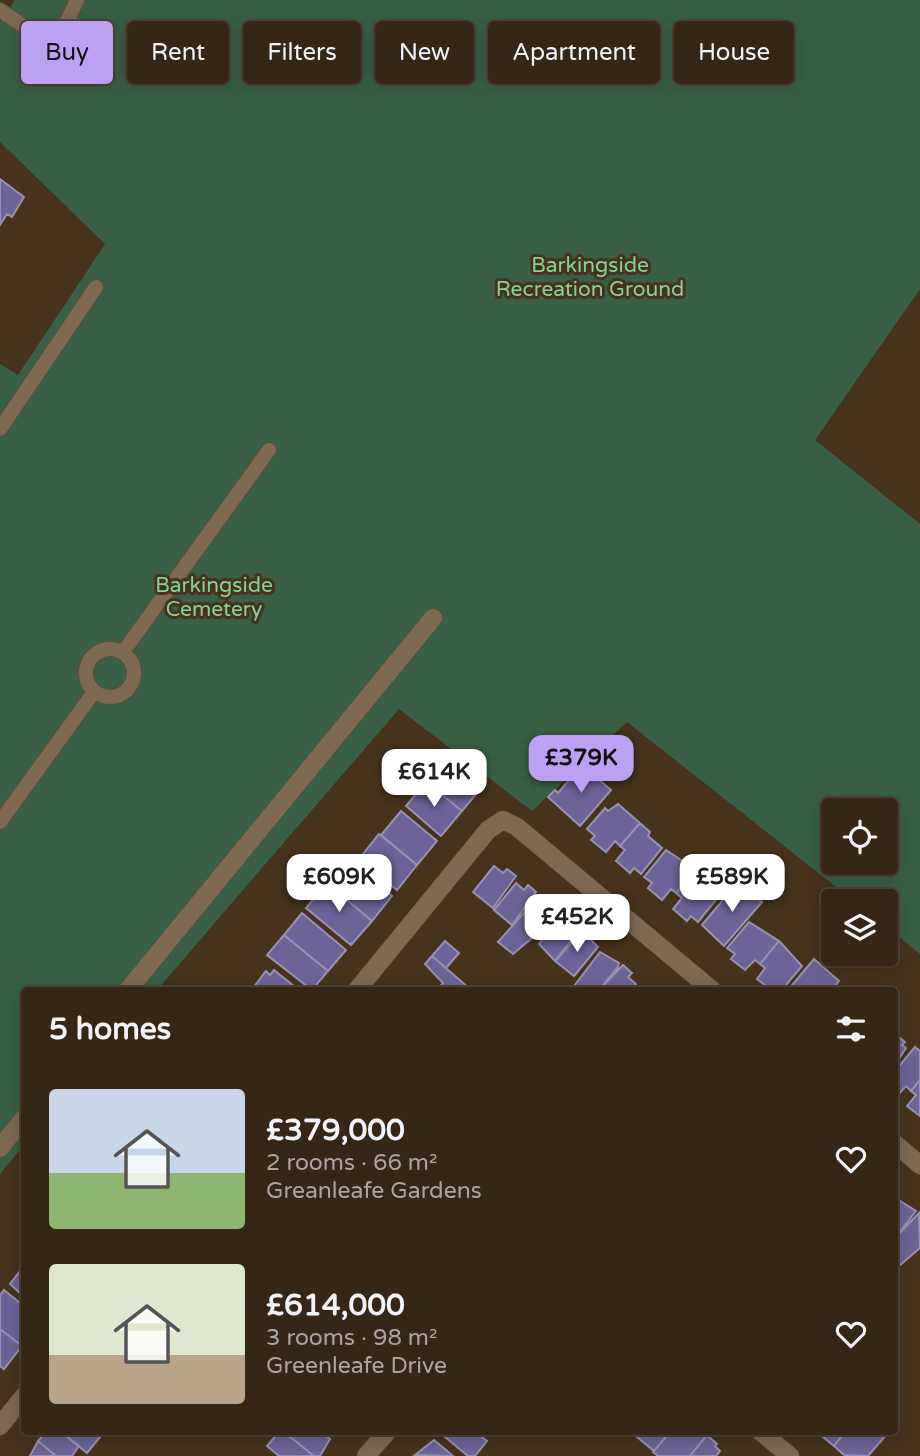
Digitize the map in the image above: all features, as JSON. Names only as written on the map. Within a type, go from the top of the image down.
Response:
[{"type":"street","points":[[130,987],[433,618]]},
{"type":"street","points":[[359,987],[488,830],[503,820],[517,827],[708,987]]},
{"type":"street","points":[[0,1148],[21,1122]]},
{"type":"street","points":[[898,1146],[920,1165]]},
{"type":"street","points":[[0,1426],[21,1400]]},
{"type":"street","points":[[366,1456],[384,1435]]},
{"type":"street","points":[[765,1435],[790,1456]]},
{"type":"lane","points":[[0,10],[28,29],[47,36],[63,30],[77,0]]},
{"type":"lane","points":[[0,429],[96,288]]},
{"type":"lane","points":[[123,652],[269,450]]},
{"type":"lane","points":[[103,649],[123,652],[129,658],[134,673],[128,689],[108,697],[94,692],[86,679],[91,657],[103,649]]},
{"type":"lane","points":[[0,822],[94,692]]},
{"type":"green space","points":[[15,0],[920,0],[920,289],[815,440],[920,524],[920,954],[898,936],[898,889],[839,889],[821,875],[898,875],[898,798],[821,798],[821,875],[627,722],[532,811],[399,709],[160,987],[21,987],[21,1149],[0,1174],[0,364],[18,375],[105,244],[0,142],[0,22]]},
{"type":"building","points":[[0,179],[24,197],[12,217],[7,214],[0,225]]},
{"type":"building","points":[[446,757],[482,787],[462,811],[433,787],[440,779],[433,773]]},
{"type":"building","points":[[582,765],[611,790],[580,826],[548,797],[555,790],[558,793]]},
{"type":"building","points":[[426,782],[462,811],[441,836],[406,806]]},
{"type":"building","points":[[618,804],[640,823],[620,846],[615,841],[606,852],[591,840],[595,836],[587,829],[605,808],[608,811]]},
{"type":"building","points":[[401,811],[437,841],[417,865],[381,835]]},
{"type":"building","points":[[640,823],[650,832],[648,836],[662,848],[641,874],[634,868],[630,873],[616,861],[625,850],[620,846]]},
{"type":"building","points":[[379,834],[417,865],[397,890],[359,859]]},
{"type":"building","points":[[666,850],[696,870],[676,893],[671,889],[662,900],[648,888],[652,883],[644,877]]},
{"type":"building","points":[[702,862],[729,884],[698,922],[691,916],[687,921],[673,909],[682,898],[676,893]]},
{"type":"building","points":[[355,865],[392,896],[372,921],[334,889]]},
{"type":"building","points":[[494,866],[503,873],[507,869],[516,876],[493,908],[473,892]]},
{"type":"building","points":[[738,882],[762,902],[724,946],[702,925]]},
{"type":"building","points":[[327,883],[372,921],[351,945],[306,908]]},
{"type":"building","points":[[516,883],[524,890],[528,885],[536,892],[512,925],[494,910]]},
{"type":"building","points":[[539,896],[556,910],[532,938],[513,954],[498,942]]},
{"type":"building","points":[[302,913],[346,950],[328,971],[284,935]]},
{"type":"building","points":[[558,920],[567,926],[571,922],[580,929],[555,961],[539,944]]},
{"type":"building","points":[[749,922],[779,941],[760,964],[755,960],[745,970],[731,959],[735,954],[727,948]]},
{"type":"building","points":[[582,931],[598,947],[574,976],[555,961]]},
{"type":"building","points":[[284,935],[328,971],[315,987],[308,987],[267,955]]},
{"type":"building","points":[[445,941],[459,953],[446,968],[432,956]]},
{"type":"building","points":[[779,941],[802,966],[784,987],[767,987],[757,979],[765,968],[760,964]]},
{"type":"building","points":[[600,952],[619,963],[601,987],[573,987]]},
{"type":"building","points":[[432,956],[468,987],[440,987],[443,983],[425,964]]},
{"type":"building","points":[[814,959],[839,981],[834,987],[791,987]]},
{"type":"building","points":[[623,965],[632,973],[628,977],[636,984],[634,987],[602,987]]},
{"type":"building","points":[[274,970],[295,987],[254,987],[266,971],[270,975]]},
{"type":"building","points":[[898,1036],[905,1042],[902,1045],[906,1048],[898,1061]]},
{"type":"building","points":[[915,1047],[920,1051],[920,1080],[911,1091],[906,1086],[898,1095],[898,1067]]},
{"type":"building","points":[[920,1080],[920,1116],[907,1106],[916,1095],[911,1091]]},
{"type":"building","points":[[898,1200],[916,1211],[898,1234]]},
{"type":"building","points":[[919,1213],[920,1248],[898,1267],[898,1235]]},
{"type":"building","points":[[21,1270],[21,1294],[10,1284]]},
{"type":"building","points":[[4,1290],[21,1302],[21,1345],[0,1329],[0,1295]]},
{"type":"building","points":[[0,1329],[21,1347],[4,1369],[0,1366]]},
{"type":"building","points":[[43,1435],[65,1435],[79,1446],[72,1456],[56,1456],[38,1441]]},
{"type":"building","points":[[65,1435],[101,1436],[87,1453]]},
{"type":"building","points":[[276,1435],[288,1435],[314,1456],[279,1456],[267,1446]]},
{"type":"building","points":[[288,1435],[325,1435],[330,1439],[320,1456],[314,1456]]},
{"type":"building","points":[[443,1435],[479,1435],[487,1441],[475,1456],[468,1456]]},
{"type":"building","points":[[635,1435],[667,1435],[654,1451]]},
{"type":"building","points":[[667,1435],[707,1435],[690,1456],[658,1456],[653,1452]]},
{"type":"building","points":[[707,1435],[720,1451],[716,1456],[690,1456]]},
{"type":"building","points":[[825,1435],[843,1435],[834,1446],[823,1437]]},
{"type":"building","points":[[843,1435],[886,1435],[868,1456],[844,1455],[834,1446]]},
{"type":"building","points":[[434,1440],[453,1456],[415,1455]]},
{"type":"building","points":[[38,1441],[56,1456],[30,1456]]},
{"type":"park label","name":"Barkingside Recreation Ground","points":[[590,277]]},
{"type":"park label","name":"Barkingside Cemetery","points":[[214,597]]}]
